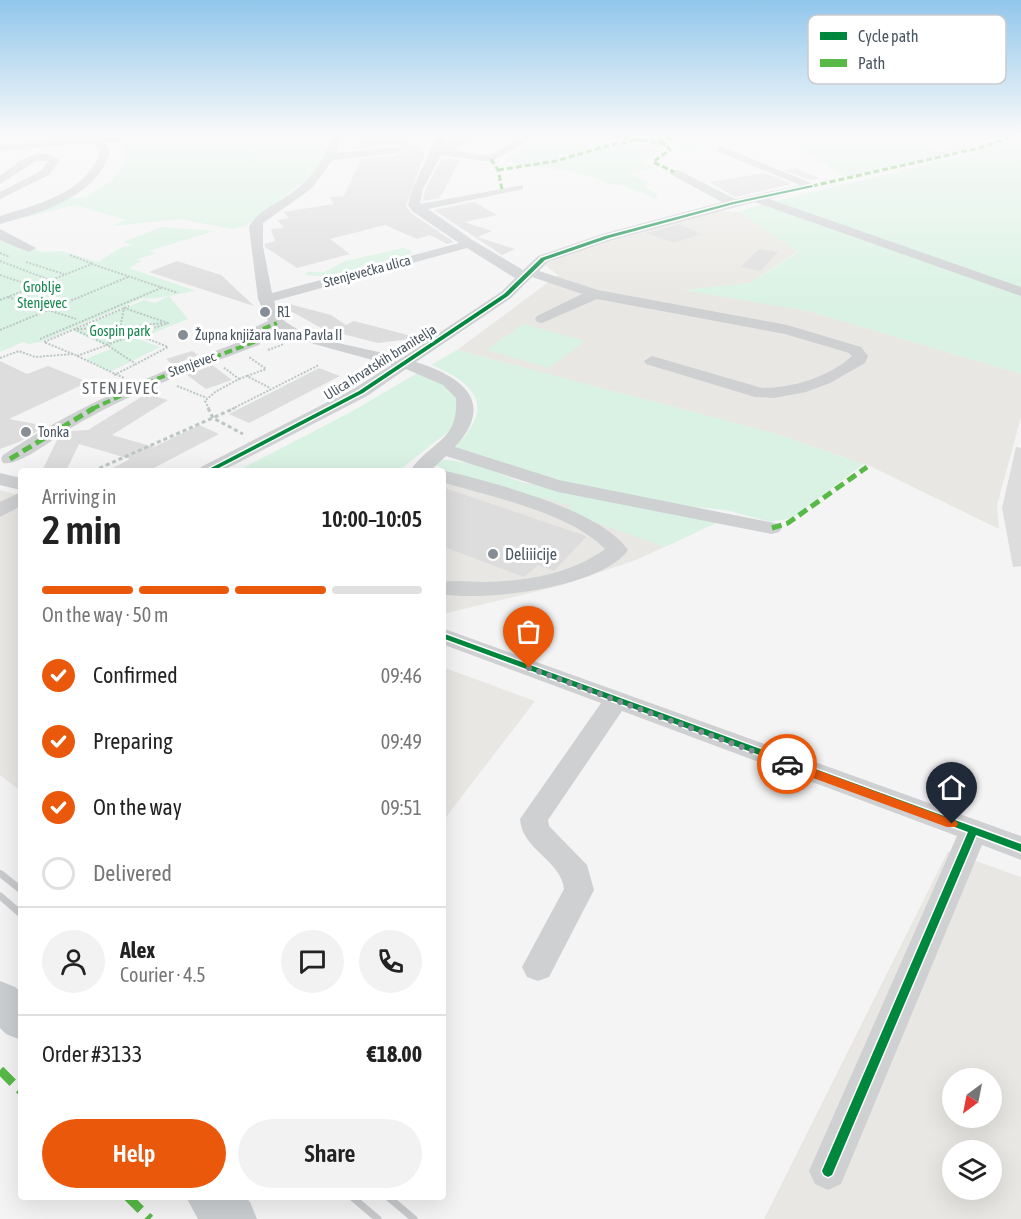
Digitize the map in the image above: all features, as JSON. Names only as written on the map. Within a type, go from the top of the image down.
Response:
[{"type":"main road","points":[[0,1000],[18,1017]]},
{"type":"main road","points":[[213,1200],[233,1219]]},
{"type":"street","points":[[0,220],[72,192]]},
{"type":"street","points":[[303,192],[258,221],[255,227],[265,299],[272,318],[277,323],[305,337],[444,376],[463,392],[468,403],[466,418],[425,468]]},
{"type":"street","points":[[416,192],[414,206],[416,208],[459,235],[469,244],[515,270],[595,294],[787,330],[855,350],[860,356],[859,360],[837,374],[792,393],[778,395],[761,393],[652,361]]},
{"type":"street","points":[[416,208],[495,192]]},
{"type":"street","points":[[712,192],[733,203]]},
{"type":"street","points":[[526,274],[543,259],[581,244],[733,203],[788,192]]},
{"type":"street","points":[[1,196],[37,207]]},
{"type":"street","points":[[759,199],[1021,292]]},
{"type":"street","points":[[0,233],[9,241],[29,248]]},
{"type":"street","name":"Stenjevečka ulica","points":[[265,299],[469,244]]},
{"type":"street","name":"Ulica hrvatskih branitelja","points":[[214,468],[361,392],[506,295],[521,283],[526,274]]},
{"type":"street","points":[[542,319],[595,294]]},
{"type":"street","name":"Stenjevec","points":[[10,459],[57,428],[134,389],[179,368],[254,342],[260,330],[277,323]]},
{"type":"street","points":[[442,448],[524,477],[558,486],[772,528]]},
{"type":"street","points":[[446,477],[582,523],[611,539],[618,550],[607,560],[572,574],[520,586],[470,590],[446,588]]},
{"type":"street","points":[[0,511],[18,500]]},
{"type":"street","points":[[446,636],[1021,849]]},
{"type":"street","points":[[538,967],[579,890],[580,882],[577,874],[535,830],[534,819],[616,700]]},
{"type":"street","points":[[828,1171],[973,832]]},
{"type":"path","points":[[0,253],[12,257]]},
{"type":"path","points":[[70,255],[178,293]]},
{"type":"path","points":[[0,261],[51,280]]},
{"type":"path","points":[[22,261],[65,275]]},
{"type":"path","points":[[0,300],[92,264]]},
{"type":"path","points":[[0,275],[34,287]]},
{"type":"path","points":[[0,330],[129,277]]},
{"type":"path","points":[[40,339],[161,287]]},
{"type":"path","points":[[8,297],[76,319]]},
{"type":"path","points":[[129,306],[44,342],[125,379],[117,382],[134,389]]},
{"type":"path","points":[[124,308],[168,322]]},
{"type":"path","points":[[108,344],[120,328],[124,308]]},
{"type":"path","points":[[74,329],[120,328],[168,322]]},
{"type":"path","points":[[0,358],[19,351],[35,357],[75,355],[168,322]]},
{"type":"path","points":[[74,329],[118,348],[136,364]]},
{"type":"path","points":[[114,375],[168,347],[136,334]]},
{"type":"path","points":[[207,398],[239,379],[266,369],[248,357]]},
{"type":"path","points":[[99,468],[199,422],[203,424],[224,414],[222,412],[319,365]]},
{"type":"path","points":[[221,366],[239,379]]},
{"type":"path","points":[[246,376],[270,388]]},
{"type":"path","points":[[171,384],[207,398]]},
{"type":"path","points":[[207,398],[205,401],[215,418],[243,434]]},
{"type":"shaded area","points":[[713,211],[739,212],[798,251],[750,283],[686,290],[808,311],[1021,374],[1021,417],[997,505],[999,529],[872,467],[777,434],[457,350],[558,275],[545,265],[578,247]]},
{"type":"shaded area","points":[[456,469],[720,521],[636,560],[559,586],[447,613],[446,477]]},
{"type":"shaded area","points":[[0,490],[18,495],[18,789],[0,775]]},
{"type":"shaded area","points":[[446,668],[535,701],[446,817]]},
{"type":"shaded area","points":[[948,851],[1021,877],[1021,1219],[764,1219]]},
{"type":"green space","points":[[94,192],[290,192],[245,226],[232,229],[179,219],[112,226],[126,220],[75,205],[20,219],[69,198],[85,198]]},
{"type":"green space","points":[[641,192],[658,194],[655,199]]},
{"type":"green space","points":[[814,192],[1021,192],[1021,289],[772,202]]},
{"type":"green space","points":[[763,204],[1021,295],[1021,374],[808,311],[683,290],[750,283],[798,252],[739,212]]},
{"type":"green space","name":"Groblje Stenjevec","points":[[162,227],[214,231],[149,251],[156,253],[136,260],[142,261],[129,268],[196,291],[143,298],[41,342],[29,344],[23,342],[0,352],[0,237],[42,252],[61,251],[98,262],[122,247],[133,245],[123,242]]},
{"type":"green space","points":[[403,248],[412,251],[410,254],[333,277],[304,275],[307,272],[324,272],[345,261]]},
{"type":"green space","name":"Gospin park","points":[[169,296],[188,319],[138,339],[160,347],[110,372],[86,359],[113,348],[73,331],[144,300],[155,303]]},
{"type":"green space","points":[[524,324],[585,341],[549,368],[486,350]]},
{"type":"green space","points":[[457,350],[777,434],[863,464],[793,518],[770,522],[726,510],[675,505],[555,479],[455,448],[474,421],[477,401],[466,385],[449,373],[431,365]]},
{"type":"green space","points":[[419,372],[451,389],[459,404],[454,424],[448,432],[402,468],[243,468],[351,412]]},
{"type":"green space","points":[[441,459],[475,464],[524,483],[720,521],[665,547],[566,512],[571,506],[545,498],[539,503],[451,474],[446,471],[446,468],[436,465]]},
{"type":"building","points":[[346,192],[411,192],[406,206],[411,213],[454,242],[447,244],[430,235],[417,239],[385,225],[330,239],[350,254],[297,268],[265,247],[265,244],[275,241],[271,229],[284,228],[277,220],[289,218],[283,212],[334,204],[329,197],[344,196]]},
{"type":"building","points":[[425,192],[443,192],[440,198],[423,201]]},
{"type":"building","points":[[726,192],[757,192],[735,197]]},
{"type":"building","points":[[474,202],[497,215],[464,222],[492,231],[477,237],[515,249],[502,255],[434,210]]},
{"type":"building","points":[[679,224],[701,234],[673,243],[646,233]]},
{"type":"building","points":[[759,249],[778,252],[760,271],[741,267]]},
{"type":"building","points":[[177,261],[221,275],[254,306],[149,272]]},
{"type":"building","points":[[289,304],[331,315],[346,325],[354,321],[419,338],[378,343],[323,329],[287,309]]},
{"type":"building","points":[[192,351],[198,355],[173,365],[166,359]]},
{"type":"building","points":[[0,361],[27,374],[48,366],[88,382],[9,419],[46,426],[19,442],[0,449]]},
{"type":"building","points":[[212,365],[232,380],[206,389],[187,375]]},
{"type":"building","points":[[319,368],[340,376],[249,423],[229,414]]},
{"type":"building","points":[[146,394],[168,400],[112,435],[154,447],[199,425],[219,434],[154,468],[113,468],[130,459],[79,444],[67,468],[43,468],[57,440],[71,431],[88,430]]},
{"type":"building","points":[[1016,447],[1021,448],[1021,566],[1013,567],[1002,508]]},
{"type":"building","points":[[446,488],[586,537],[554,571],[538,565],[524,577],[446,548]]},
{"type":"railway","points":[[1,874],[18,888]]},
{"type":"railway","points":[[0,896],[18,911]]},
{"type":"railway","points":[[356,1200],[378,1219]]},
{"type":"railway","points":[[392,1200],[414,1219]]},
{"type":"marked path","points":[[10,459],[67,422],[97,406],[159,378],[254,342],[260,330],[277,323]]},
{"type":"marked path","points":[[772,528],[788,523],[867,467]]},
{"type":"marked path","points":[[0,1070],[18,1088]]},
{"type":"marked path","points":[[131,1200],[150,1219]]},
{"type":"cycle path","points":[[214,468],[361,392],[506,295],[543,259],[607,237],[733,203],[785,192]]},
{"type":"cycle path","points":[[446,636],[1021,848]]},
{"type":"cycle path","points":[[828,1171],[973,832]]},
{"type":"way so far","points":[[529,668],[787,764]]},
{"type":"place","name":"R1","points":[[265,312]]},
{"type":"place","name":"Župna knjižara Ivana Pavla II","points":[[183,335]]},
{"type":"place","name":"Tonka","points":[[26,432]]},
{"type":"place","name":"Deliiicije","points":[[493,554]]},
{"type":"district","name":"STENJEVEC","points":[[121,388]]},
{"type":"route","points":[[787,764],[952,824]]}]
